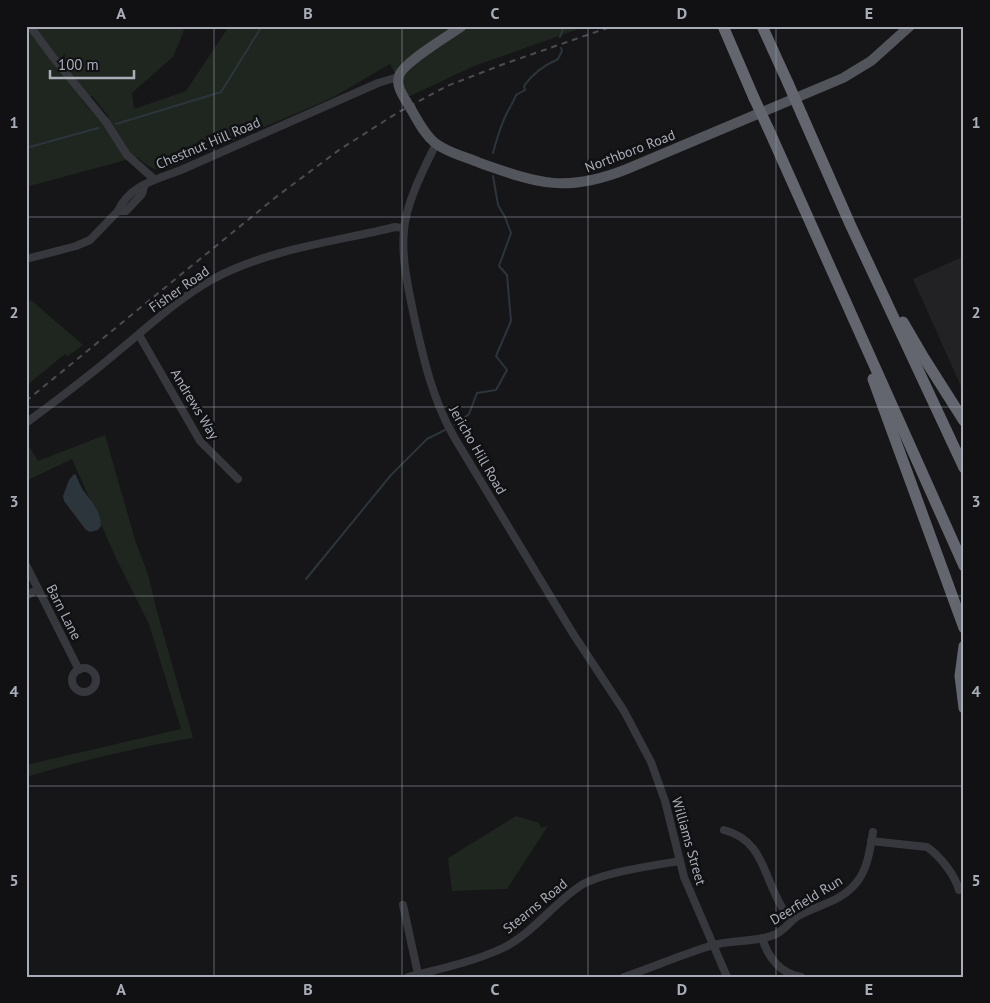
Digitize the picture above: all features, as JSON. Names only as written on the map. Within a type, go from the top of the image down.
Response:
[{"type":"highway","points":[[723,26],[964,566]]},
{"type":"highway","points":[[762,26],[850,224],[964,468]]},
{"type":"highway","points":[[850,224],[920,351],[964,421]]},
{"type":"highway","points":[[840,288],[964,628]]},
{"type":"highway","points":[[964,646],[960,666],[960,686],[964,708]]},
{"type":"main road","points":[[398,77],[405,66],[462,26]]},
{"type":"main road","name":"Northboro Road","points":[[398,77],[400,90],[423,130],[436,144],[521,178],[559,184],[594,181],[627,169],[843,78],[871,62],[910,26]]},
{"type":"street","name":"Chestnut Hill Road","points":[[30,26],[63,71],[106,122],[127,155],[154,179],[182,170],[378,83],[398,77]]},
{"type":"street","name":"Jericho Hill Road","points":[[436,144],[412,199],[404,228],[404,262],[410,298],[430,380],[444,419],[640,740]]},
{"type":"street","points":[[26,259],[76,246],[90,240],[118,211],[120,205],[134,190],[154,179]]},
{"type":"street","name":"Fisher Road","points":[[26,423],[92,373],[195,290],[234,269],[292,250],[395,228],[404,228]]},
{"type":"street","name":"Andrews Way","points":[[139,335],[196,435],[212,454],[238,479]]},
{"type":"street","name":"Barn Lane","points":[[26,565],[79,670]]},
{"type":"street","points":[[26,596],[38,590]]},
{"type":"street","name":"Williams Street","points":[[640,740],[660,783],[689,891],[727,977]]},
{"type":"street","points":[[724,830],[737,834],[752,847],[760,859],[778,902],[790,921]]},
{"type":"street","name":"Deerfield Run","points":[[713,945],[762,938],[781,932],[790,921],[806,912],[829,904],[849,890],[856,883],[865,867],[873,832]]},
{"type":"street","points":[[871,841],[927,847],[934,852],[957,882],[959,890]]},
{"type":"street","name":"Stearns Road","points":[[408,977],[460,963],[504,947],[544,918],[561,900],[590,880],[680,861]]},
{"type":"street","points":[[403,905],[418,974]]},
{"type":"street","points":[[762,938],[770,958],[787,972],[801,977]]},
{"type":"street","points":[[624,977],[713,945]]},
{"type":"shaded area","points":[[26,26],[181,26],[184,31],[173,57],[132,93],[134,109],[186,91],[229,26],[587,26],[474,66],[408,97],[390,64],[332,98],[167,169],[154,169],[137,157],[26,187]],"holes":[[[92,96],[109,117],[99,120],[81,99]]]},
{"type":"shaded area","points":[[964,256],[964,393],[913,279]]},
{"type":"shaded area","points":[[31,300],[83,345],[68,356],[65,354],[26,386],[26,305]]},
{"type":"shaded area","points":[[105,435],[136,543],[148,574],[193,738],[109,755],[26,777],[26,765],[181,729],[149,624],[116,558],[72,459],[26,481],[26,441],[38,461]]},
{"type":"shaded area","points":[[74,474],[97,511],[101,521],[101,526],[98,530],[90,532],[86,530],[64,501],[63,496],[69,480]]},
{"type":"shaded area","points":[[516,816],[539,823],[541,828],[548,826],[507,889],[452,891],[448,858]]},
{"type":"waterway","points":[[116,124],[221,92],[262,26]]},
{"type":"waterway","points":[[560,37],[564,26]]},
{"type":"waterway","points":[[493,153],[501,125],[516,95],[525,90],[524,86],[535,74],[558,59],[562,51],[561,48]]},
{"type":"waterway","points":[[26,148],[98,128]]},
{"type":"waterway","points":[[455,425],[469,414],[477,393],[496,390],[507,370],[496,356],[511,321],[507,275],[499,266],[511,233],[498,205],[493,176]]},
{"type":"waterway","points":[[306,579],[391,475],[427,439],[445,430]]},
{"type":"railway","points":[[26,401],[276,197],[339,150],[397,113],[447,86],[613,26]]}]
